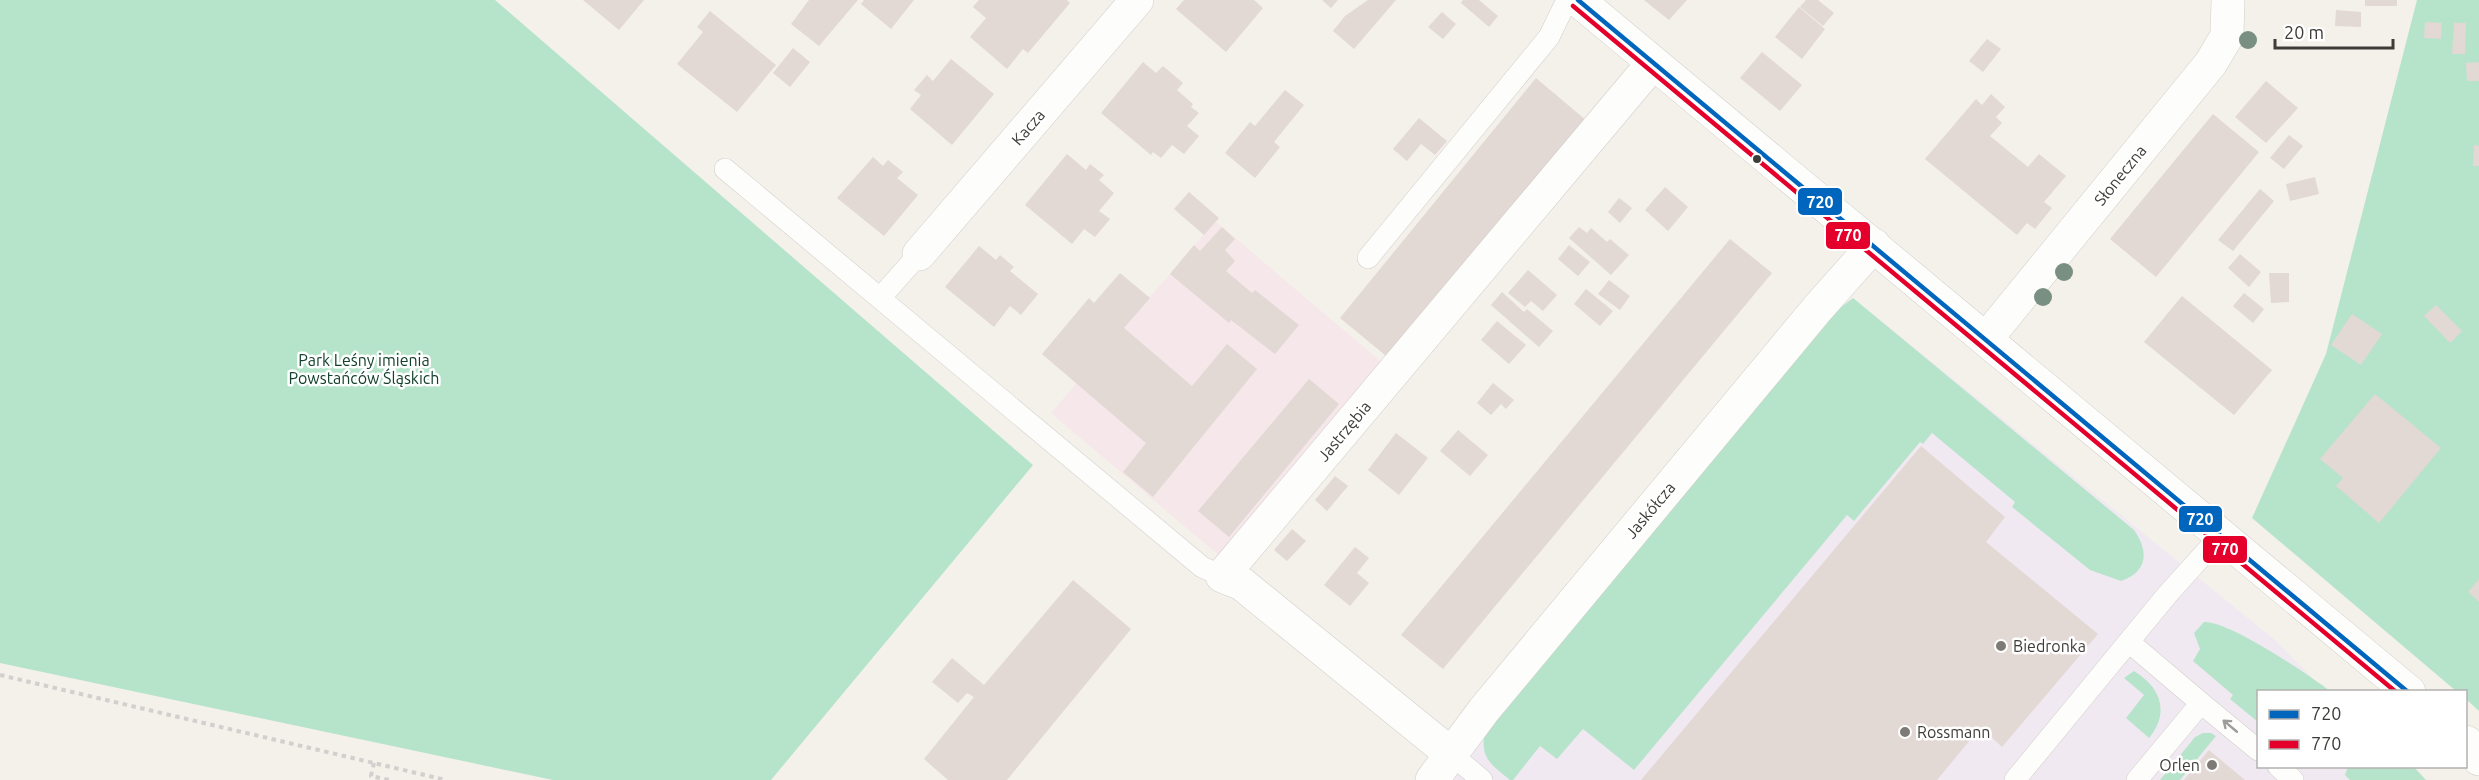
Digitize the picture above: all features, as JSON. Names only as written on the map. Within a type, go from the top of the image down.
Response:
[{"type":"street","name":"Kacza","points":[[919,254],[1137,0]]},
{"type":"street","points":[[1578,0],[2407,690]]},
{"type":"street","name":"Słoneczna","points":[[1986,339],[2211,63],[2227,36],[2228,0]]},
{"type":"street","name":"Jastrzębia","points":[[1222,576],[1653,63]]},
{"type":"street","name":"Jaskółcza","points":[[1432,780],[1484,710],[1818,308],[1874,245]]},
{"type":"street","points":[[1222,576],[1242,584],[1451,754]]},
{"type":"street","points":[[2467,743],[2479,759]]},
{"type":"lane","points":[[1368,258],[1549,37],[1567,0]]},
{"type":"lane","points":[[725,169],[1202,567],[1222,576]]},
{"type":"lane","points":[[881,297],[919,254]]},
{"type":"lane","points":[[2015,780],[2221,535]]},
{"type":"lane","points":[[2129,642],[2257,748]]},
{"type":"lane","points":[[2137,780],[2202,703]]},
{"type":"lane","points":[[1451,754],[1482,780]]},
{"type":"lane","points":[[2280,768],[2293,780]]},
{"type":"path","points":[[0,675],[446,780]]},
{"type":"path","points":[[374,763],[372,776],[389,780]]},
{"type":"shaded area","points":[[1215,221],[1386,366],[1222,558],[1051,413]]},
{"type":"shaded area","points":[[1853,298],[2275,640],[2324,690],[2257,690],[2257,768],[2398,768],[2410,780],[1448,780],[1848,301]]},
{"type":"green space","name":"Park Leśny imienia Powstańców Śląskich","points":[[0,0],[495,0],[1033,465],[771,780],[553,780],[0,663]]},
{"type":"green space","points":[[2417,0],[2479,0],[2479,711],[2467,700],[2467,690],[2455,690],[2252,518],[2326,354]]},
{"type":"green space","points":[[1853,298],[2134,530],[2144,553],[2137,572],[2121,581],[2090,570],[2012,507],[2015,502],[1932,433],[1923,444],[1920,442],[1854,521],[1847,515],[1634,770],[1583,729],[1557,759],[1540,746],[1513,780],[1510,780],[1487,758],[1484,745],[1486,727],[1827,318]]},
{"type":"green space","points":[[2204,622],[2231,630],[2287,661],[2329,690],[2257,690],[2257,721],[2230,699],[2233,695],[2193,661],[2200,649],[2194,633]]},
{"type":"green space","points":[[2134,671],[2151,685],[2160,701],[2159,719],[2149,738],[2126,718],[2144,695],[2124,678]]},
{"type":"green space","points":[[2203,733],[2216,736],[2180,780],[2160,780],[2195,737]]},
{"type":"green space","points":[[2348,768],[2415,768],[2426,780],[2350,780],[2345,775]]},
{"type":"building","points":[[583,0],[644,0],[619,30]]},
{"type":"building","points":[[809,0],[858,0],[819,46],[791,24]]},
{"type":"building","points":[[864,0],[914,0],[891,29],[861,4]]},
{"type":"building","points":[[979,0],[1067,0],[1070,3],[1028,53],[1023,49],[1007,69],[970,37],[986,18],[973,7]]},
{"type":"building","points":[[1184,0],[1254,0],[1263,8],[1226,52],[1176,9]]},
{"type":"building","points":[[1322,0],[1338,0],[1331,8]]},
{"type":"building","points":[[1368,0],[1396,0],[1354,49],[1333,31],[1345,16]]},
{"type":"building","points":[[1463,0],[1479,0],[1498,16],[1489,27],[1461,3]]},
{"type":"building","points":[[1644,0],[1687,0],[1669,20]]},
{"type":"building","points":[[1806,0],[1818,0],[1834,13],[1823,26],[1800,7]]},
{"type":"building","points":[[2365,0],[2397,0],[2397,6],[2365,6]]},
{"type":"building","points":[[1799,7],[1825,29],[1802,59],[1775,37]]},
{"type":"building","points":[[2336,10],[2361,12],[2361,27],[2335,26]]},
{"type":"building","points":[[710,11],[776,65],[737,112],[677,64],[703,32],[697,27]]},
{"type":"building","points":[[1442,12],[1456,24],[1443,39],[1428,27]]},
{"type":"building","points":[[2425,22],[2442,23],[2441,39],[2424,38]]},
{"type":"building","points":[[2454,23],[2466,23],[2465,54],[2452,54]]},
{"type":"building","points":[[1987,39],[2001,49],[1983,72],[1969,61]]},
{"type":"building","points":[[793,48],[810,62],[790,87],[773,73]]},
{"type":"building","points":[[1762,52],[1802,85],[1780,111],[1740,78]]},
{"type":"building","points":[[951,59],[994,94],[952,145],[910,109],[921,95],[914,90],[927,75],[933,81]]},
{"type":"building","points":[[1143,62],[1156,73],[1163,66],[1183,83],[1177,90],[1193,104],[1191,107],[1199,113],[1187,126],[1199,136],[1184,154],[1172,145],[1161,158],[1153,152],[1151,155],[1101,113]]},
{"type":"building","points":[[2479,62],[2479,81],[2467,81],[2466,63]]},
{"type":"building","points":[[1536,78],[1587,121],[1391,360],[1340,318]]},
{"type":"building","points":[[2266,81],[2298,108],[2266,143],[2235,117]]},
{"type":"building","points":[[1285,90],[1304,105],[1274,142],[1280,147],[1255,178],[1225,153],[1250,122],[1255,126]]},
{"type":"building","points":[[1991,94],[2005,107],[1996,117],[2002,123],[1990,136],[2028,167],[2039,154],[2066,176],[2044,202],[2052,208],[2035,229],[2027,223],[2017,235],[1925,159],[1976,99],[1982,105]]},
{"type":"building","points":[[2213,114],[2259,152],[2156,277],[2110,239]]},
{"type":"building","points":[[1419,118],[1447,141],[1435,155],[1421,144],[1407,161],[1393,149]]},
{"type":"building","points":[[2289,135],[2303,146],[2284,169],[2270,158]]},
{"type":"building","points":[[2474,145],[2479,146],[2479,166],[2473,166]]},
{"type":"building","points":[[1067,154],[1086,170],[1090,164],[1104,175],[1099,180],[1114,193],[1099,211],[1110,219],[1095,237],[1084,229],[1072,244],[1025,205]]},
{"type":"building","points":[[873,157],[883,166],[888,160],[903,172],[897,178],[918,195],[884,236],[837,198]]},
{"type":"building","points":[[2315,177],[2319,194],[2290,201],[2286,184]]},
{"type":"building","points":[[1665,187],[1688,207],[1668,231],[1645,210]]},
{"type":"building","points":[[2260,189],[2274,201],[2233,251],[2218,240]]},
{"type":"building","points":[[1189,192],[1219,218],[1204,235],[1174,209]]},
{"type":"building","points":[[1619,198],[1632,208],[1620,223],[1608,212]]},
{"type":"building","points":[[1222,227],[1235,239],[1225,250],[1235,261],[1226,271],[1252,293],[1255,290],[1299,325],[1275,354],[1231,320],[1229,323],[1170,274],[1194,245],[1200,251]]},
{"type":"building","points":[[1579,227],[1587,233],[1591,228],[1607,242],[1610,239],[1629,255],[1611,275],[1569,238]]},
{"type":"building","points":[[1730,239],[1772,273],[1443,669],[1401,635]]},
{"type":"building","points":[[1569,245],[1590,262],[1578,276],[1558,259]]},
{"type":"building","points":[[979,246],[996,260],[1000,255],[1014,267],[1010,271],[1038,294],[1021,315],[1010,306],[994,327],[945,287]]},
{"type":"building","points":[[2240,254],[2261,272],[2249,287],[2228,268]]},
{"type":"building","points":[[1528,270],[1557,295],[1543,311],[1531,301],[1525,307],[1508,293]]},
{"type":"building","points":[[1120,273],[1150,298],[1124,328],[1192,386],[1227,344],[1257,369],[1153,497],[1123,472],[1146,443],[1042,354],[1089,298],[1094,303]]},
{"type":"building","points":[[2269,273],[2289,273],[2289,302],[2271,303]]},
{"type":"building","points":[[1609,280],[1630,296],[1620,310],[1598,294]]},
{"type":"building","points":[[1586,289],[1613,311],[1600,326],[1574,304]]},
{"type":"building","points":[[1502,292],[1524,312],[1527,309],[1553,331],[1539,347],[1491,305]]},
{"type":"building","points":[[2244,293],[2264,309],[2253,323],[2233,306]]},
{"type":"building","points":[[2182,296],[2272,370],[2234,415],[2144,342]]},
{"type":"building","points":[[2436,305],[2462,331],[2450,343],[2424,316]]},
{"type":"building","points":[[2352,314],[2382,334],[2361,365],[2331,345]]},
{"type":"building","points":[[1497,321],[1526,345],[1509,364],[1481,340]]},
{"type":"building","points":[[1309,379],[1339,404],[1229,537],[1198,511]]},
{"type":"building","points":[[1493,383],[1514,400],[1506,409],[1501,404],[1491,415],[1477,403]]},
{"type":"building","points":[[2375,394],[2441,448],[2379,523],[2336,486],[2343,478],[2320,459]]},
{"type":"building","points":[[1458,430],[1488,455],[1470,476],[1440,451]]},
{"type":"building","points":[[1396,433],[1428,458],[1399,495],[1368,470]]},
{"type":"building","points":[[1921,446],[2005,517],[1986,542],[2098,634],[2002,747],[1981,727],[1937,780],[1641,780]]},
{"type":"building","points":[[1335,476],[1348,486],[1327,511],[1315,500]]},
{"type":"building","points":[[1292,529],[1306,541],[1287,561],[1274,550]]},
{"type":"building","points":[[1355,547],[1369,558],[1357,573],[1369,583],[1350,606],[1324,585]]},
{"type":"building","points":[[2479,579],[2479,602],[2468,592]]},
{"type":"building","points":[[1073,580],[1131,629],[1007,780],[948,780],[924,759],[974,697],[967,693],[958,703],[932,682],[952,658],[984,685]]},
{"type":"building","name":"Orlen","points":[[2209,750],[2245,780],[2184,780]]},
{"type":"transit line","name":"720","points":[[1578,0],[2406,690]]},
{"type":"transit line","name":"770","points":[[1573,6],[2394,690]]},
{"type":"place","name":"Biedronka","points":[[2001,646]]},
{"type":"place","name":"Rossmann","points":[[1905,732]]},
{"type":"place","name":"Orlen","points":[[2212,765]]}]
